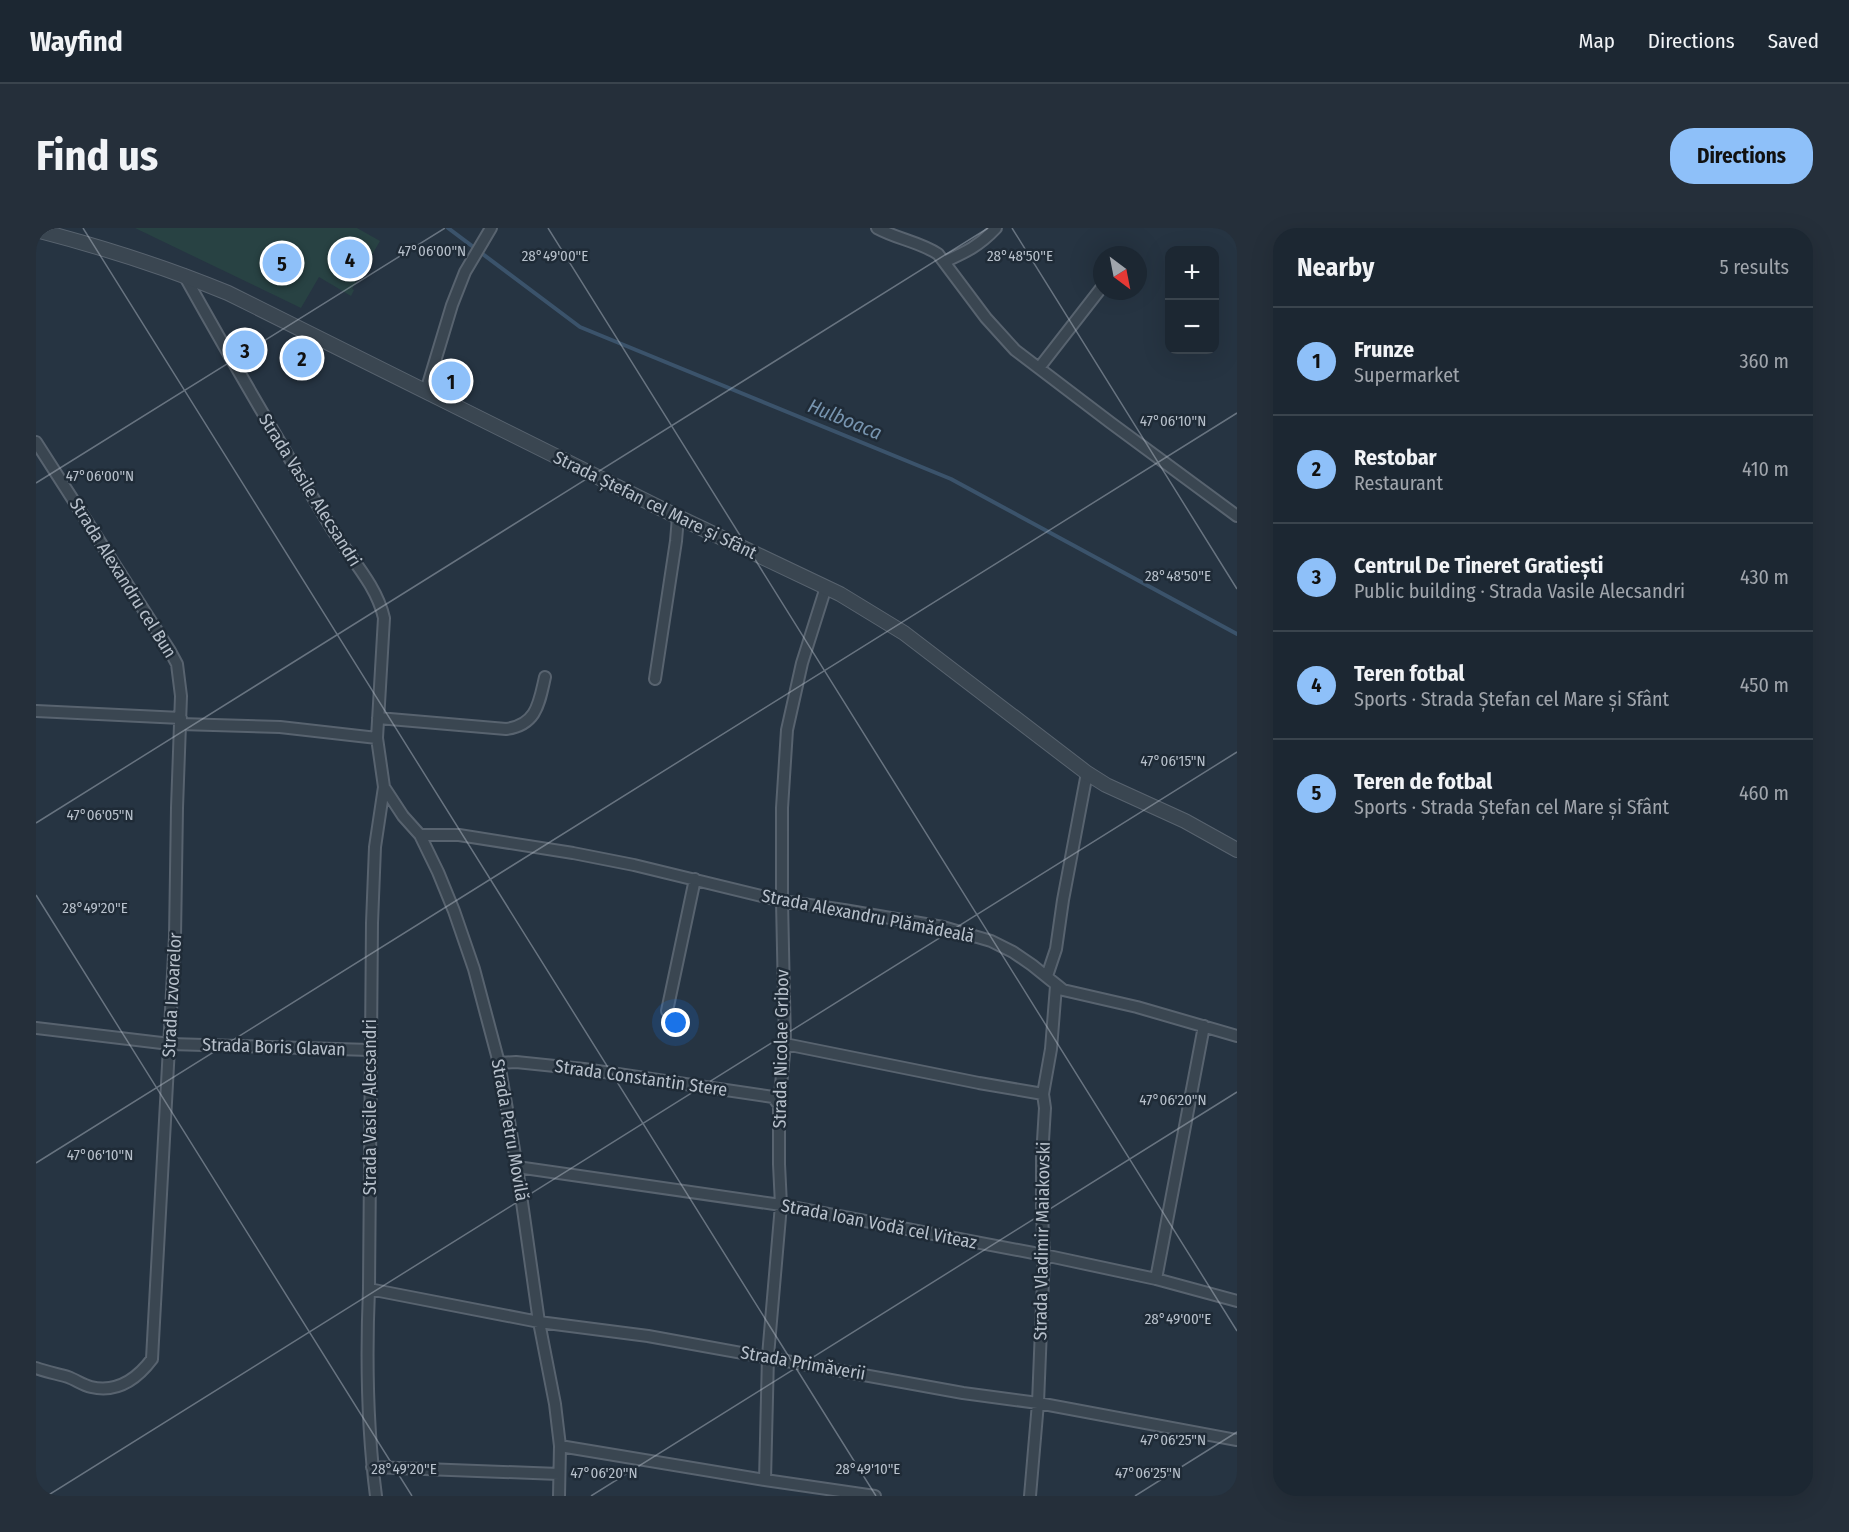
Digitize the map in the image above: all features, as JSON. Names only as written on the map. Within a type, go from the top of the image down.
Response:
[{"type":"street","points":[[426,391],[452,305],[465,272],[491,228]]},
{"type":"street","points":[[877,228],[938,254],[986,318],[1015,350],[1237,516]]},
{"type":"street","points":[[944,262],[974,248],[996,228]]},
{"type":"street","name":"Strada Ștefan cel Mare și Sfânt","points":[[36,230],[106,248],[228,293],[678,517],[840,594],[904,633],[1087,773],[1107,785],[1185,821],[1237,850]]},
{"type":"street","name":"Strada Vasile Alecsandri","points":[[184,275],[301,478],[380,602],[384,618],[377,738],[384,787],[375,848],[370,1050],[367,1383],[376,1496]]},
{"type":"street","points":[[1040,368],[1093,298]]},
{"type":"street","name":"Strada Alexandru cel Bun","points":[[36,442],[177,664],[180,677],[180,721]]},
{"type":"street","points":[[655,679],[678,517]]},
{"type":"street","name":"Strada Nicolae Gribov","points":[[765,1480],[768,1356],[781,1205],[779,1105],[785,1044],[782,808],[787,730],[802,663],[826,587]]},
{"type":"street","points":[[378,718],[515,728],[532,718],[541,697],[544,677]]},
{"type":"street","points":[[36,711],[280,727],[377,738]]},
{"type":"street","name":"Strada Izvoarelor","points":[[36,1368],[93,1387],[115,1388],[141,1373],[152,1359],[176,937],[180,721]]},
{"type":"street","points":[[1047,976],[1056,949],[1087,773]]},
{"type":"street","name":"Strada Petru Movilă","points":[[384,787],[403,816],[420,835],[438,872],[474,969],[499,1063],[517,1167],[539,1322],[555,1404],[560,1446],[559,1496]]},
{"type":"street","name":"Strada Alexandru Plămădeală","points":[[420,835],[459,836],[522,844],[695,879],[782,901],[943,927],[991,941],[1013,952],[1063,990],[1237,1036]]},
{"type":"street","points":[[667,1011],[695,879]]},
{"type":"street","name":"Strada Vladimir Maiakovski","points":[[1030,1496],[1038,1402],[1044,1255],[1042,1157],[1045,1108],[1043,1094],[1051,1049],[1056,986]]},
{"type":"street","points":[[1156,1279],[1204,1026]]},
{"type":"street","name":"Strada Boris Glavan","points":[[36,1028],[170,1044],[370,1050]]},
{"type":"street","points":[[785,1044],[1043,1094]]},
{"type":"street","name":"Strada Constantin Stere","points":[[499,1063],[516,1062],[584,1069],[773,1097],[779,1105]]},
{"type":"street","name":"Strada Ioan Vodă cel Viteaz","points":[[517,1167],[781,1205],[1044,1255],[1156,1279],[1237,1301]]},
{"type":"street","name":"Strada Primăverii","points":[[369,1289],[539,1322],[648,1336],[768,1356],[963,1393],[1038,1402],[1237,1440]]},
{"type":"street","points":[[560,1446],[875,1496]]},
{"type":"street","points":[[372,1467],[559,1474]]},
{"type":"green space","points":[[135,228],[357,228],[380,241],[352,289],[354,290],[351,296],[319,277],[301,308]]},
{"type":"waterway","name":"Hulboaca","points":[[448,228],[580,327],[951,479],[1237,634]]},
{"type":"place","name":"Teren fotbal","points":[[350,259]]},
{"type":"place","name":"Teren de fotbal","points":[[282,263]]},
{"type":"place","name":"Centrul De Tineret Gratiești","points":[[245,350]]},
{"type":"place","name":"Restobar","points":[[302,358]]},
{"type":"place","name":"Frunze","points":[[451,381]]}]
